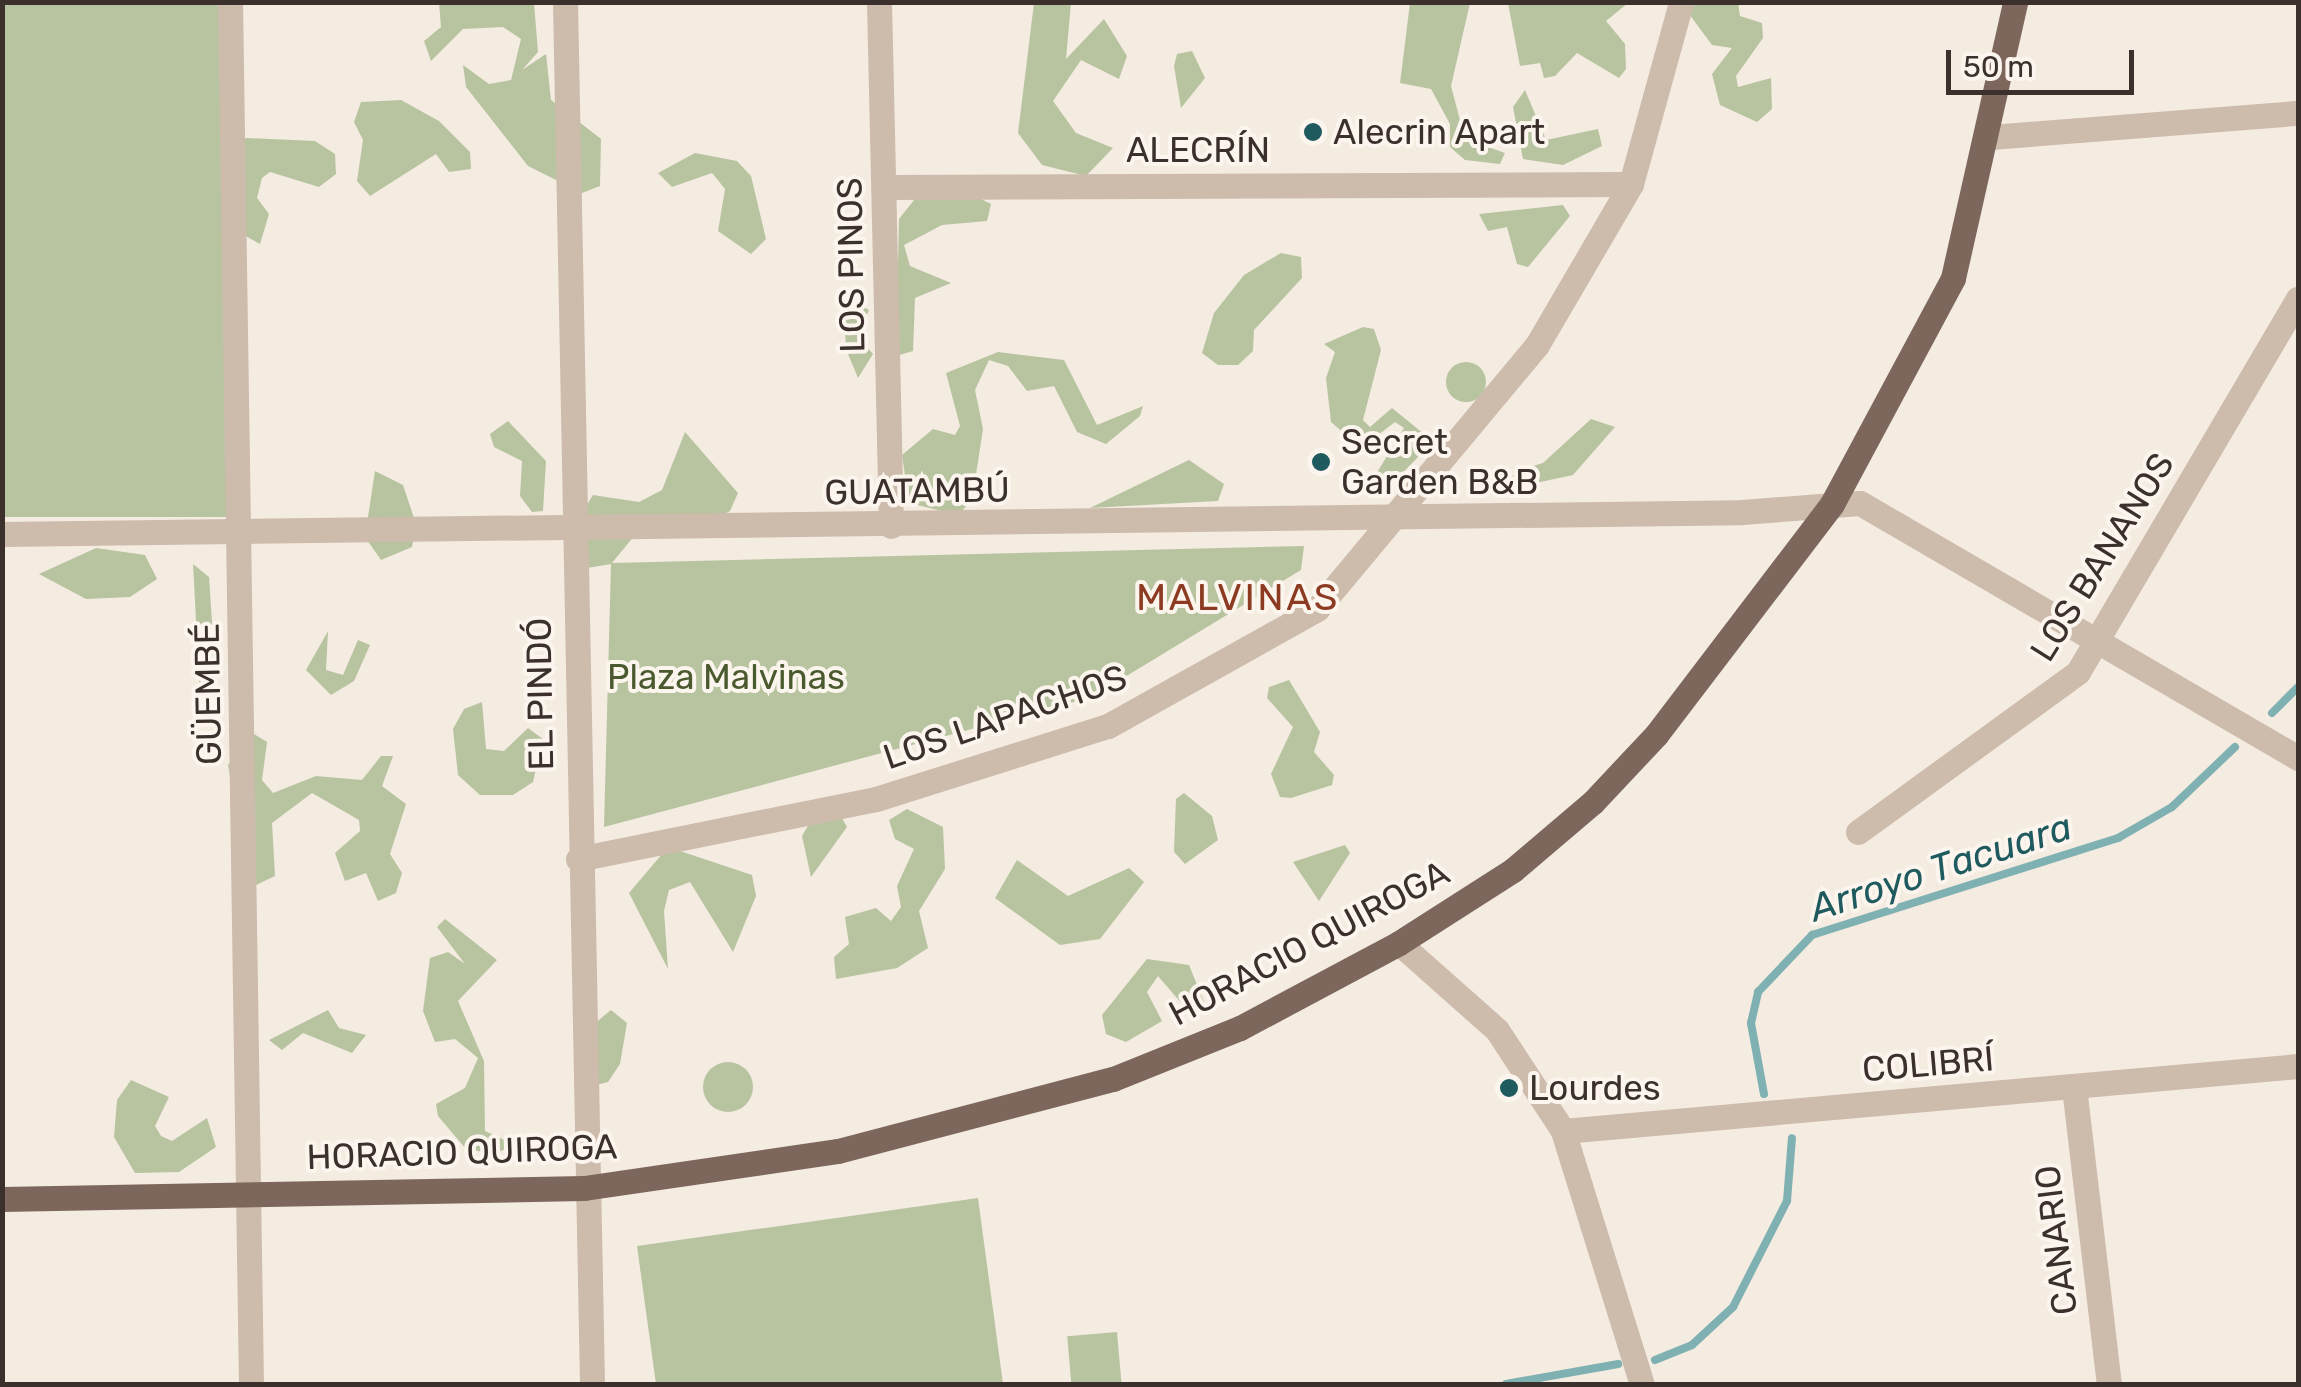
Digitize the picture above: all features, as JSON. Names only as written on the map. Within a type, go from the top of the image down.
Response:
[{"type":"main road","name":"HORACIO QUIROGA","points":[[2,1199],[584,1188],[838,1151],[1002,1114],[1240,1028],[1400,942],[1513,870],[1593,802],[1656,735],[1832,504],[1953,278],[1991,137],[2015,2]]},
{"type":"street","name":"GÜEMBÉ","points":[[230,2],[251,1384]]},
{"type":"street","name":"EL PINDÓ","points":[[565,2],[584,1188],[592,1384]]},
{"type":"street","name":"LOS PINOS","points":[[879,2],[891,526]]},
{"type":"street","name":"LOS LAPACHOS","points":[[578,859],[876,799],[1108,726],[1294,627],[1399,518],[1537,346],[1630,184],[1681,2]]},
{"type":"street","points":[[1991,137],[2298,112]]},
{"type":"street","name":"ALECRÍN","points":[[885,186],[1630,184]]},
{"type":"street","name":"LOS BANANOS","points":[[1858,832],[2058,694],[2097,644],[2298,299]]},
{"type":"street","name":"GUATAMBÚ","points":[[2,534],[572,532],[1399,518],[1832,504],[1880,511],[2097,644],[2298,758]]},
{"type":"street","points":[[1400,942],[1497,1030],[1563,1131],[1640,1379]]},
{"type":"street","name":"COLIBRÍ","points":[[1563,1131],[2298,1066]]},
{"type":"street","name":"CANARIO","points":[[2074,1087],[2108,1384]]},
{"type":"green space","points":[[3,3],[227,3],[227,517],[3,517]]},
{"type":"green space","points":[[439,3],[534,3],[538,52],[522,70],[546,54],[551,100],[601,139],[600,186],[582,193],[528,166],[466,87],[463,65],[489,84],[511,80],[521,39],[503,27],[463,29],[431,61],[424,41],[441,27]]},
{"type":"green space","points":[[1034,3],[1071,3],[1066,59],[1104,19],[1127,56],[1119,79],[1081,60],[1053,101],[1076,133],[1113,148],[1086,176],[1042,165],[1018,133]]},
{"type":"green space","points":[[1410,3],[1470,3],[1451,86],[1465,139],[1505,153],[1500,164],[1465,160],[1450,147],[1450,124],[1431,89],[1400,83]]},
{"type":"green space","points":[[1508,3],[1628,3],[1606,21],[1625,44],[1626,69],[1619,78],[1577,53],[1555,76],[1544,78],[1540,63],[1520,66]]},
{"type":"green space","points":[[1681,3],[1738,3],[1740,16],[1762,23],[1763,38],[1736,76],[1738,87],[1771,78],[1772,109],[1757,122],[1720,105],[1712,74],[1732,48],[1712,45]]},
{"type":"green space","points":[[1192,51],[1205,78],[1181,108],[1174,66],[1177,54]]},
{"type":"green space","points":[[1525,90],[1546,140],[1598,129],[1602,146],[1563,165],[1523,159],[1513,107]]},
{"type":"green space","points":[[401,100],[439,121],[470,152],[471,169],[449,172],[436,154],[370,196],[357,181],[363,140],[354,122],[361,102]]},
{"type":"green space","points":[[246,138],[315,141],[335,154],[336,174],[319,187],[270,172],[262,178],[257,198],[269,214],[260,244],[242,234],[236,143]]},
{"type":"green space","points":[[695,153],[737,161],[751,176],[766,239],[751,254],[718,231],[725,189],[712,173],[672,187],[658,173]]},
{"type":"green space","points":[[971,194],[991,204],[987,221],[942,225],[904,245],[910,266],[951,283],[915,298],[913,351],[896,356],[899,219],[918,195]]},
{"type":"green space","points":[[1563,205],[1570,216],[1528,267],[1517,264],[1507,227],[1488,231],[1479,214]]},
{"type":"green space","points":[[1281,253],[1301,257],[1302,278],[1254,330],[1253,351],[1238,365],[1218,365],[1202,353],[1214,313],[1244,275]]},
{"type":"green space","points":[[854,301],[869,310],[857,336],[873,354],[858,378],[846,349],[844,313]]},
{"type":"green space","points":[[1363,327],[1374,329],[1381,350],[1363,420],[1370,427],[1392,408],[1424,434],[1418,457],[1387,489],[1367,489],[1404,428],[1395,422],[1361,448],[1331,422],[1326,378],[1335,352],[1324,344]]},
{"type":"green space","points":[[998,352],[1064,360],[1097,425],[1143,406],[1140,416],[1106,444],[1077,432],[1054,386],[1027,391],[1008,366],[989,360],[975,390],[983,429],[972,500],[958,515],[909,503],[902,455],[933,429],[955,435],[960,426],[946,373]]},
{"type":"green space","points":[[1466,362],[1480,368],[1486,382],[1480,396],[1466,402],[1452,396],[1446,382],[1452,368]]},
{"type":"green space","points":[[1591,419],[1615,427],[1573,475],[1507,489],[1516,471],[1543,463]]},
{"type":"green space","points":[[508,421],[546,461],[543,511],[532,512],[520,496],[522,461],[494,447],[490,434]]},
{"type":"green space","name":"Plaza Malvinas","points":[[685,432],[738,493],[730,511],[694,531],[639,530],[612,563],[1304,546],[1301,570],[1092,697],[604,827],[611,564],[587,568],[582,513],[593,495],[639,502],[662,490]]},
{"type":"green space","points":[[1189,460],[1224,484],[1218,501],[1090,508]]},
{"type":"green space","points":[[375,471],[403,485],[416,524],[412,547],[381,560],[365,537]]},
{"type":"green space","points":[[96,548],[145,555],[157,579],[130,597],[86,599],[39,574]]},
{"type":"green space","points":[[193,564],[209,577],[216,682],[200,695]]},
{"type":"green space","points":[[328,631],[326,670],[343,675],[358,640],[370,645],[354,681],[331,695],[306,670]]},
{"type":"green space","points":[[1289,680],[1320,732],[1314,752],[1334,775],[1332,785],[1291,798],[1280,797],[1271,774],[1293,727],[1267,698],[1269,687]]},
{"type":"green space","points":[[482,702],[486,749],[504,751],[528,728],[543,739],[533,782],[513,795],[480,795],[458,775],[453,729],[464,709]]},
{"type":"green space","points":[[251,732],[267,742],[262,780],[273,793],[316,776],[362,780],[381,756],[393,756],[382,786],[406,804],[390,854],[402,873],[396,893],[378,901],[366,873],[345,881],[335,853],[360,831],[359,820],[312,793],[272,823],[275,876],[256,885],[248,878],[228,765]]},
{"type":"green space","points":[[1184,793],[1212,816],[1218,840],[1185,864],[1174,852],[1176,799]]},
{"type":"green space","points":[[837,809],[847,827],[811,877],[802,836],[816,812]]},
{"type":"green space","points":[[907,809],[943,827],[945,869],[919,911],[928,948],[897,968],[836,979],[834,957],[849,944],[845,917],[876,908],[891,921],[901,907],[897,886],[914,849],[895,839],[889,820]]},
{"type":"green space","points":[[1345,845],[1350,853],[1319,901],[1293,862]]},
{"type":"green space","points":[[668,847],[752,875],[756,896],[733,952],[690,882],[669,890],[664,911],[668,969],[629,893]]},
{"type":"green space","points":[[1017,860],[1068,896],[1129,868],[1144,882],[1100,939],[1060,945],[995,898]]},
{"type":"green space","points":[[445,919],[497,960],[458,1001],[484,1061],[485,1131],[513,1144],[496,1154],[466,1149],[438,1116],[436,1104],[465,1088],[478,1058],[455,1039],[435,1042],[423,1011],[430,958],[448,952],[465,964],[437,927]]},
{"type":"green space","points":[[1147,959],[1189,965],[1204,1002],[1183,1005],[1158,976],[1147,992],[1162,1021],[1126,1042],[1106,1034],[1102,1015]]},
{"type":"green space","points":[[328,1010],[339,1028],[366,1035],[352,1053],[303,1033],[282,1050],[269,1040]]},
{"type":"green space","points":[[611,1010],[627,1023],[620,1064],[608,1082],[587,1087],[594,1024]]},
{"type":"green space","points":[[728,1062],[745,1070],[753,1087],[745,1104],[728,1112],[711,1104],[703,1087],[711,1070]]},
{"type":"green space","points":[[131,1080],[169,1097],[155,1126],[161,1136],[172,1141],[207,1118],[216,1147],[179,1172],[135,1173],[114,1137],[117,1100]]},
{"type":"green space","points":[[978,1198],[1003,1384],[656,1384],[637,1246]]},
{"type":"green space","points":[[1117,1332],[1122,1384],[1071,1384],[1067,1336]]},
{"type":"waterway","name":"Arroyo Tacuara","points":[[2272,713],[2298,687]]},
{"type":"waterway","name":"Arroyo Tacuara","points":[[1764,1094],[1751,1023],[1758,992],[1812,935],[2118,838],[2172,807],[2235,747]]},
{"type":"waterway","name":"Arroyo Tacuara","points":[[1655,1360],[1692,1345],[1733,1307],[1787,1201],[1792,1138]]},
{"type":"waterway","name":"Arroyo Tacuara","points":[[1506,1384],[1618,1364]]},
{"type":"place","name":"Alecrin Apart","points":[[1313,132]]},
{"type":"place","name":"Secret Garden B&B","points":[[1321,462]]},
{"type":"place","name":"Lourdes","points":[[1509,1088]]},
{"type":"district","name":"MALVINAS","points":[[1238,598]]}]
